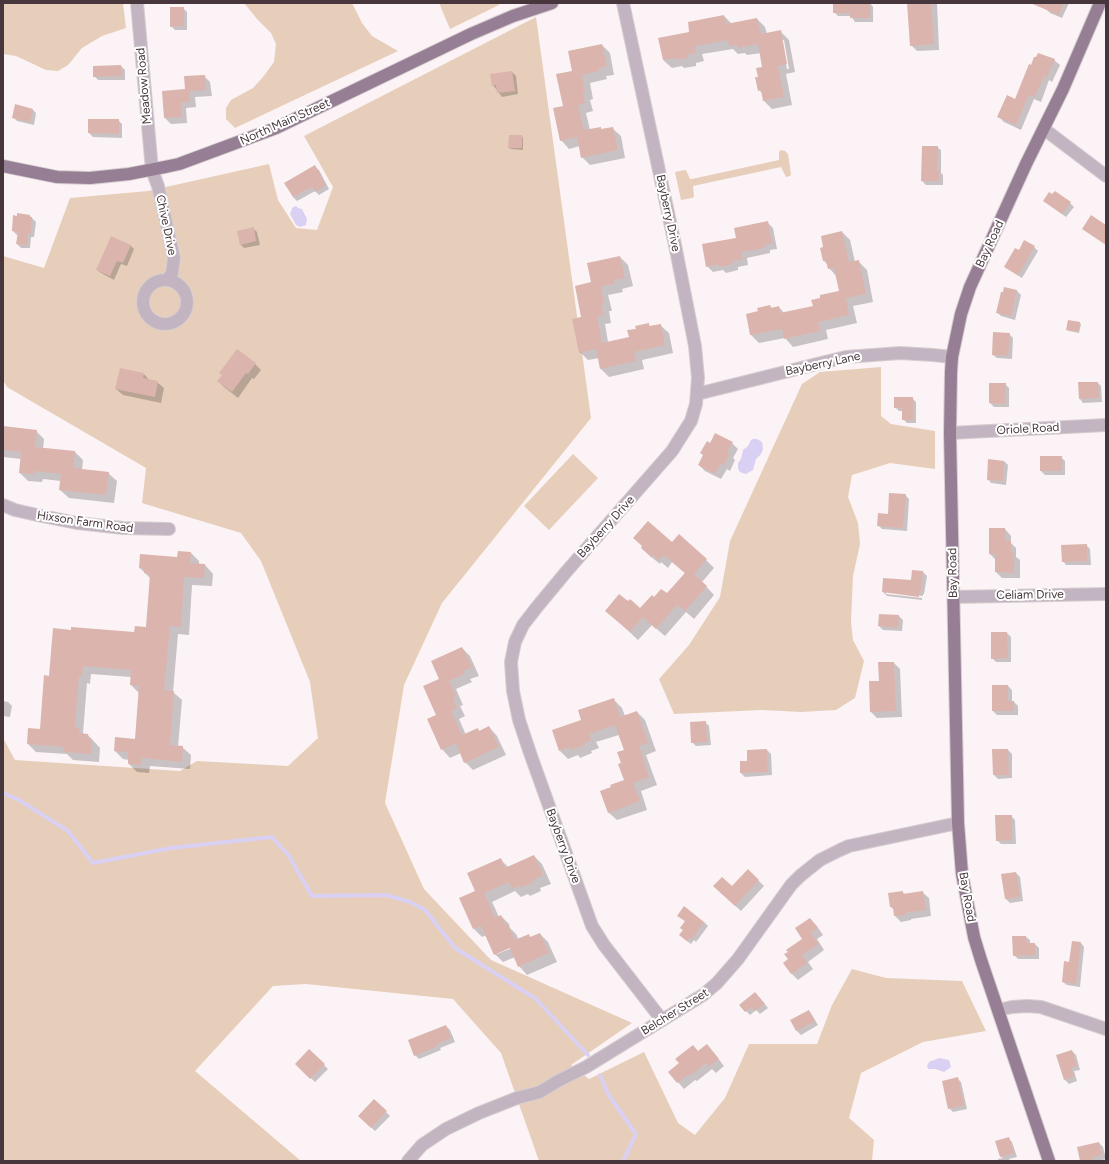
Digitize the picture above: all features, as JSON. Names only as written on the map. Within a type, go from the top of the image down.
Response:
[{"type":"main road","name":"North Main Street","points":[[3,166],[57,176],[90,178],[129,174],[179,164],[276,128],[471,34],[513,16],[552,3]]},
{"type":"main road","name":"Bay Road","points":[[1049,1161],[974,937],[962,874],[958,823],[950,433],[951,372],[952,357],[961,314],[970,287],[1026,164],[1063,89],[1100,3]]},
{"type":"street","name":"Meadow Road","points":[[137,3],[152,170]]},
{"type":"street","name":"Bayberry Drive","points":[[623,3],[695,346],[698,378],[694,411],[691,421],[676,446],[530,615],[518,633],[512,650],[511,662],[513,691],[519,720],[592,926],[604,945],[662,1020]]},
{"type":"street","points":[[1044,129],[1106,176]]},
{"type":"street","name":"Chive Drive","points":[[152,170],[158,186],[174,258],[172,273],[167,280]]},
{"type":"street","name":"Bayberry Lane","points":[[696,394],[846,357],[900,353],[952,357]]},
{"type":"street","name":"Oriole Road","points":[[950,433],[1106,425]]},
{"type":"street","name":"Hixson Farm Road","points":[[3,505],[37,516],[77,523],[123,528],[169,529]]},
{"type":"street","name":"Celiam Drive","points":[[954,597],[1106,594]]},
{"type":"street","name":"Belcher Street","points":[[408,1161],[422,1146],[446,1129],[479,1113],[517,1098],[540,1092],[586,1067],[703,995],[717,983],[738,959],[791,885],[820,860],[849,846],[958,823]]},
{"type":"street","points":[[998,1010],[1012,1007],[1041,1007],[1106,1029]]},
{"type":"shaded area","points":[[3,3],[123,3],[126,28],[102,36],[82,48],[68,65],[58,71],[46,70],[16,56],[3,54]]},
{"type":"shaded area","points":[[244,3],[352,3],[362,23],[372,36],[398,51],[235,128],[226,119],[226,108],[231,100],[253,88],[263,77],[274,62],[276,44],[271,33]]},
{"type":"shaded area","points":[[439,3],[498,3],[499,5],[450,29]]},
{"type":"shaded area","points":[[536,17],[591,418],[442,603],[404,685],[385,803],[424,889],[491,960],[632,1023],[571,1065],[589,1079],[644,1052],[678,1123],[695,1135],[725,1098],[749,1044],[817,1044],[832,1005],[852,969],[886,978],[962,981],[986,1031],[923,1042],[861,1073],[849,1118],[874,1140],[872,1161],[539,1161],[501,1053],[453,999],[306,984],[273,986],[195,1071],[301,1161],[3,1161],[3,738],[15,760],[180,771],[197,761],[288,766],[318,738],[310,682],[261,561],[241,533],[142,503],[146,468],[7,387],[3,380],[3,256],[44,268],[70,198],[148,191],[269,164],[278,200],[296,228],[317,230],[333,187],[304,136]]},
{"type":"shaded area","points":[[781,150],[788,154],[790,176],[786,177],[781,167],[693,186],[694,197],[681,200],[675,172],[686,170],[690,179],[692,179],[779,160],[779,152]]},
{"type":"shaded area","points":[[296,206],[302,209],[307,219],[306,225],[300,227],[296,225],[290,214],[292,208]]},
{"type":"shaded area","points":[[881,367],[881,416],[891,424],[935,431],[935,469],[890,463],[852,475],[848,497],[858,523],[860,544],[853,576],[851,622],[853,640],[864,661],[855,698],[836,710],[801,712],[762,710],[674,714],[659,679],[689,645],[720,597],[730,541],[802,384],[820,372]]},
{"type":"shaded area","points":[[753,439],[757,439],[762,442],[763,449],[761,454],[756,459],[753,470],[746,474],[742,473],[739,471],[738,463],[741,459],[743,450]]},
{"type":"shaded area","points":[[573,454],[598,478],[549,530],[524,506]]},
{"type":"shaded area","points":[[939,1058],[949,1060],[951,1067],[944,1072],[935,1069],[928,1069],[927,1066],[929,1062]]},
{"type":"building","points":[[833,3],[870,3],[870,18],[850,18],[850,13],[833,13]]},
{"type":"building","points":[[907,3],[931,3],[934,44],[910,46]]},
{"type":"building","points":[[1030,3],[1063,3],[1059,15]]},
{"type":"building","points":[[170,7],[184,7],[184,26],[170,27]]},
{"type":"building","points":[[724,15],[726,24],[757,18],[761,34],[781,30],[787,64],[778,66],[784,97],[763,101],[761,90],[758,91],[755,77],[758,77],[756,68],[762,67],[758,44],[738,48],[737,45],[729,46],[728,40],[695,46],[696,53],[688,55],[688,58],[663,60],[658,38],[689,32],[688,22]]},
{"type":"building","points":[[602,44],[607,66],[599,68],[599,71],[582,75],[585,91],[583,92],[585,103],[578,105],[584,130],[601,127],[601,129],[613,127],[618,150],[581,158],[577,137],[560,141],[553,108],[563,106],[556,74],[572,71],[568,51]]},
{"type":"building","points":[[1038,53],[1055,59],[1047,77],[1044,76],[1035,97],[1029,95],[1016,125],[997,117],[1007,95],[1015,99],[1029,64],[1031,65],[1034,57],[1036,57]]},
{"type":"building","points":[[121,65],[122,76],[93,77],[93,66]]},
{"type":"building","points":[[512,71],[515,91],[497,93],[496,85],[492,86],[490,74]]},
{"type":"building","points":[[205,75],[206,90],[190,91],[190,102],[181,102],[182,117],[164,118],[162,91],[185,89],[184,76]]},
{"type":"building","points":[[15,104],[33,109],[30,122],[12,118]]},
{"type":"building","points":[[88,119],[119,119],[119,134],[88,133]]},
{"type":"building","points":[[509,135],[522,135],[522,148],[508,148]]},
{"type":"building","points":[[922,146],[938,146],[937,170],[939,170],[939,181],[921,181]]},
{"type":"building","points":[[315,165],[326,185],[315,192],[312,187],[293,197],[284,183]]},
{"type":"building","points":[[1055,191],[1071,202],[1062,214],[1043,201],[1049,192],[1052,194]]},
{"type":"building","points":[[17,213],[30,215],[30,217],[32,217],[31,234],[28,233],[27,245],[16,244],[18,232],[12,231],[13,215],[17,216]]},
{"type":"building","points":[[1091,215],[1106,225],[1106,245],[1082,229]]},
{"type":"building","points":[[768,221],[772,243],[764,245],[765,248],[741,252],[743,259],[732,261],[733,264],[719,267],[718,264],[706,267],[702,244],[736,238],[734,228]]},
{"type":"building","points":[[254,227],[256,241],[240,245],[237,231]]},
{"type":"building","points":[[842,231],[849,262],[859,260],[866,294],[846,298],[849,315],[818,322],[820,331],[784,339],[782,329],[750,335],[746,314],[758,311],[757,308],[770,305],[771,308],[779,306],[780,313],[813,306],[811,300],[820,298],[820,295],[839,291],[834,268],[828,269],[826,261],[823,261],[820,248],[823,247],[821,236]]},
{"type":"building","points":[[111,236],[131,245],[123,263],[117,261],[110,276],[96,270]]},
{"type":"building","points":[[1024,240],[1035,246],[1018,275],[1004,267],[1015,248],[1019,250]]},
{"type":"building","points":[[620,256],[625,278],[614,280],[615,284],[601,286],[604,303],[601,303],[604,315],[597,316],[602,343],[629,337],[627,330],[636,329],[635,326],[649,323],[649,326],[661,324],[665,345],[634,352],[636,361],[600,369],[596,349],[579,353],[572,319],[581,317],[575,286],[591,282],[587,263]]},
{"type":"building","points":[[1004,287],[1017,290],[1011,316],[996,313],[1001,292],[1003,292]]},
{"type":"building","points":[[1068,320],[1080,322],[1078,332],[1066,330]]},
{"type":"building","points":[[993,332],[1010,333],[1008,356],[992,355]]},
{"type":"building","points":[[237,349],[256,363],[248,374],[246,373],[232,392],[217,381],[222,375],[219,373]]},
{"type":"building","points":[[120,368],[144,373],[143,378],[158,381],[155,397],[115,389]]},
{"type":"building","points":[[1078,382],[1098,382],[1099,398],[1079,399]]},
{"type":"building","points":[[989,383],[1006,383],[1005,404],[989,403]]},
{"type":"building","points":[[894,397],[913,397],[913,420],[902,420],[902,408],[894,408]]},
{"type":"building","points":[[3,426],[37,430],[35,447],[75,451],[73,468],[109,472],[106,495],[59,490],[61,474],[35,471],[34,474],[19,473],[21,452],[3,450]]},
{"type":"building","points":[[715,433],[733,442],[727,452],[730,454],[723,466],[720,464],[715,474],[698,465],[703,455],[700,453],[707,441],[710,443]]},
{"type":"building","points":[[1040,456],[1062,456],[1062,471],[1040,471]]},
{"type":"building","points":[[988,459],[1004,461],[1003,481],[987,480]]},
{"type":"building","points":[[889,493],[906,494],[903,528],[877,526],[878,513],[888,514]]},
{"type":"building","points":[[648,521],[672,542],[679,534],[707,559],[694,574],[707,586],[685,611],[677,605],[656,629],[643,617],[630,632],[605,611],[619,594],[628,601],[630,599],[640,608],[652,595],[654,597],[661,589],[667,593],[685,573],[664,555],[659,560],[653,555],[651,557],[633,538]]},
{"type":"building","points":[[989,528],[1005,528],[1005,541],[1011,541],[1011,553],[1014,553],[1014,573],[995,572],[995,554],[989,554]]},
{"type":"building","points":[[1087,544],[1087,561],[1062,562],[1061,545]]},
{"type":"building","points":[[178,551],[191,552],[190,563],[205,564],[204,578],[184,577],[181,627],[170,626],[164,690],[174,691],[170,745],[183,746],[182,762],[142,758],[141,765],[128,764],[128,752],[114,751],[115,737],[135,739],[139,686],[130,685],[131,670],[83,666],[82,676],[79,676],[75,728],[79,728],[79,733],[88,734],[88,738],[92,739],[91,754],[63,752],[64,747],[27,744],[28,728],[40,729],[44,675],[49,676],[53,628],[71,630],[71,627],[134,632],[135,626],[146,627],[150,574],[144,573],[144,569],[139,568],[140,554],[177,557]]},
{"type":"building","points":[[912,570],[923,571],[919,597],[882,592],[883,578],[911,580]]},
{"type":"building","points":[[879,614],[899,615],[898,628],[878,626]]},
{"type":"building","points":[[991,632],[1007,632],[1008,658],[991,659]]},
{"type":"building","points":[[462,647],[472,667],[463,671],[464,674],[449,681],[456,696],[453,698],[457,708],[451,711],[462,735],[478,728],[479,731],[489,726],[499,747],[464,763],[456,743],[441,750],[427,719],[436,715],[423,686],[439,679],[431,661]]},
{"type":"building","points":[[878,662],[894,662],[896,711],[870,712],[869,681],[879,681]]},
{"type":"building","points":[[992,685],[1008,685],[1008,701],[1014,701],[1014,711],[992,711]]},
{"type":"building","points":[[614,698],[620,717],[637,711],[648,743],[639,746],[649,777],[633,783],[640,801],[608,813],[600,791],[611,787],[610,785],[624,780],[618,764],[621,763],[617,752],[624,750],[615,725],[589,734],[591,740],[584,743],[585,745],[571,750],[570,747],[559,751],[552,730],[581,720],[578,710]]},
{"type":"building","points":[[706,721],[707,742],[691,743],[690,722]]},
{"type":"building","points":[[767,749],[768,772],[740,773],[740,761],[747,761],[747,750]]},
{"type":"building","points":[[992,749],[1008,749],[1009,775],[993,775]]},
{"type":"building","points":[[995,815],[1012,815],[1012,840],[996,841]]},
{"type":"building","points":[[534,855],[543,875],[533,880],[534,882],[521,888],[520,885],[512,889],[509,882],[484,893],[495,918],[501,915],[506,926],[508,925],[515,940],[529,934],[530,937],[540,933],[549,953],[518,967],[510,948],[494,955],[481,926],[473,929],[459,898],[475,891],[467,873],[501,858],[505,868]]},
{"type":"building","points":[[748,869],[759,880],[735,906],[713,886],[722,877],[732,886]]},
{"type":"building","points":[[1016,872],[1020,897],[1005,899],[1001,874]]},
{"type":"building","points":[[903,891],[903,894],[923,891],[926,910],[905,913],[906,915],[894,916],[893,907],[890,907],[888,893]]},
{"type":"building","points":[[684,906],[704,922],[692,939],[690,937],[687,941],[679,935],[683,930],[680,928],[685,921],[677,916]]},
{"type":"building","points":[[810,918],[818,928],[811,933],[819,944],[802,955],[807,963],[791,974],[783,963],[788,959],[784,954],[788,952],[786,950],[802,939],[795,928]]},
{"type":"building","points":[[1012,936],[1026,936],[1027,943],[1035,943],[1035,955],[1013,956]]},
{"type":"building","points":[[1072,941],[1081,942],[1076,984],[1062,982],[1064,961],[1069,962]]},
{"type":"building","points":[[755,992],[765,1004],[755,1011],[752,1007],[745,1012],[739,1005]]},
{"type":"building","points":[[809,1010],[815,1021],[796,1031],[790,1020]]},
{"type":"building","points":[[446,1025],[451,1038],[437,1044],[438,1046],[414,1056],[408,1040]]},
{"type":"building","points":[[707,1044],[719,1059],[709,1067],[706,1063],[690,1076],[689,1074],[677,1083],[668,1072],[679,1063],[675,1059],[693,1045],[698,1051]]},
{"type":"building","points":[[309,1049],[325,1064],[310,1079],[295,1064]]},
{"type":"building","points":[[1072,1050],[1077,1066],[1071,1068],[1074,1077],[1064,1080],[1056,1055]]},
{"type":"building","points":[[958,1077],[964,1105],[948,1109],[942,1081]]},
{"type":"building","points":[[374,1099],[387,1111],[371,1128],[358,1116]]},
{"type":"building","points":[[1009,1137],[1014,1153],[1000,1157],[995,1141]]},
{"type":"building","points":[[1099,1142],[1102,1155],[1092,1158],[1093,1161],[1080,1161],[1077,1147]]},
{"type":"waterway","points":[[3,793],[19,800],[68,831],[93,863],[171,848],[272,837],[289,856],[312,896],[386,895],[410,902],[425,910],[455,948],[536,999],[588,1055]]},
{"type":"waterway","points":[[600,1075],[608,1094],[636,1134],[623,1161]]}]
